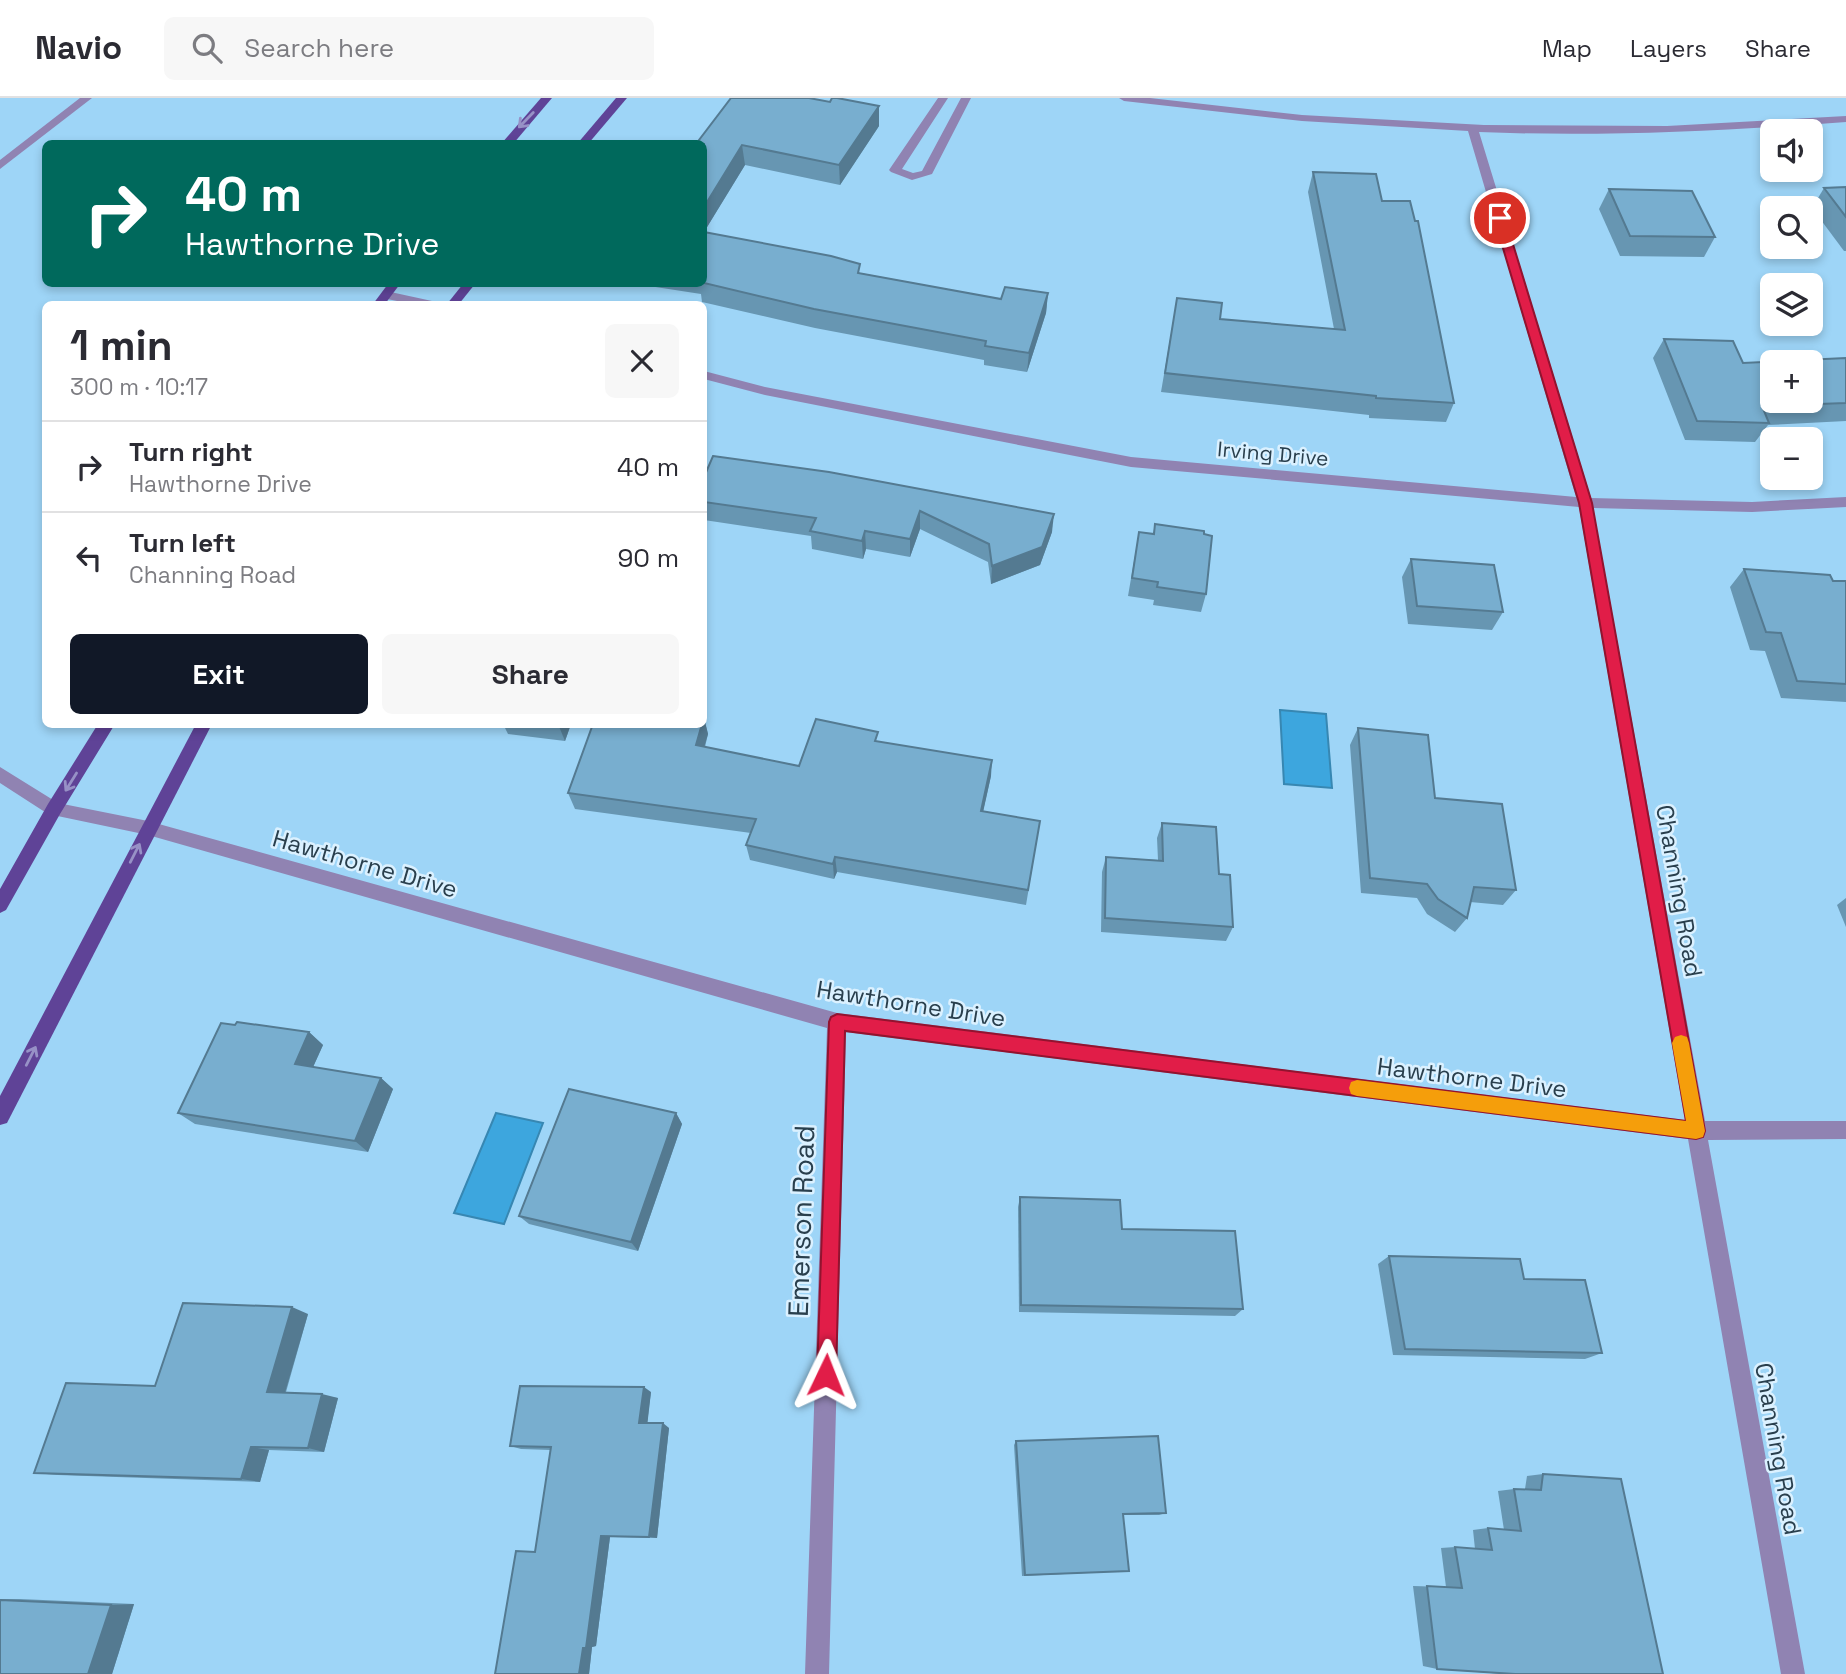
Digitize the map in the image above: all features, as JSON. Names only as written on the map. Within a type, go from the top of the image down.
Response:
[{"type":"main road","points":[[510,140],[547,98]]},
{"type":"main road","points":[[585,140],[622,98]]},
{"type":"main road","points":[[455,301],[467,287]]},
{"type":"main road","points":[[0,905],[54,808],[104,728]]},
{"type":"main road","points":[[0,1116],[202,728]]},
{"type":"street","points":[[0,166],[87,98]]},
{"type":"street","points":[[943,98],[895,170],[912,177],[926,174],[966,98]]},
{"type":"street","points":[[1124,98],[1283,116],[1472,126],[1690,128],[1846,119]]},
{"type":"street","name":"Channing Road","points":[[1472,126],[1585,503],[1793,1674]]},
{"type":"street","name":"Irving Drive","points":[[707,376],[765,391],[1131,462],[1585,503],[1752,506],[1846,502]]},
{"type":"street","name":"Hawthorne Drive","points":[[0,774],[54,808],[148,828],[837,1022],[1696,1131],[1846,1130]]},
{"type":"street","name":"Emerson Road","points":[[817,1674],[837,1022]]},
{"type":"water","points":[[1280,710],[1326,714],[1332,788],[1284,784]]},
{"type":"water","points":[[496,1113],[543,1123],[504,1224],[454,1213]]},
{"type":"building","points":[[731,98],[809,98],[830,102],[832,98],[837,98],[879,106],[839,165],[742,145],[707,202],[707,140],[699,140]]},
{"type":"building","points":[[1313,172],[1376,174],[1382,201],[1410,201],[1415,221],[1418,221],[1454,403],[1376,398],[1165,373],[1177,298],[1222,303],[1220,319],[1345,330]]},
{"type":"building","points":[[1846,187],[1846,217],[1824,188]]},
{"type":"building","points":[[1609,189],[1692,191],[1715,237],[1630,236]]},
{"type":"building","points":[[707,233],[831,256],[860,264],[858,273],[1001,299],[1005,287],[1048,293],[1029,353],[985,346],[986,341],[814,309],[707,284]]},
{"type":"building","points":[[1664,339],[1733,341],[1743,363],[1760,362],[1760,413],[1765,413],[1769,423],[1697,421]]},
{"type":"building","points":[[1846,358],[1846,403],[1823,404],[1823,359]]},
{"type":"building","points":[[713,456],[829,472],[1054,514],[1042,547],[992,566],[989,544],[920,511],[910,539],[865,531],[862,541],[810,531],[816,518],[707,502],[707,470]]},
{"type":"building","points":[[1155,524],[1204,531],[1204,534],[1212,536],[1206,594],[1157,587],[1158,582],[1132,578],[1139,532],[1154,534]]},
{"type":"building","points":[[1411,559],[1494,565],[1503,612],[1417,606]]},
{"type":"building","points":[[1744,569],[1830,575],[1833,581],[1846,581],[1846,684],[1797,681],[1781,633],[1766,632]]},
{"type":"building","points":[[816,719],[878,732],[875,741],[992,760],[981,811],[1040,821],[1028,890],[835,857],[833,864],[746,845],[756,819],[568,793],[592,728],[701,728],[696,745],[799,766]]},
{"type":"building","points":[[1358,728],[1428,735],[1435,798],[1502,804],[1516,890],[1474,887],[1467,918],[1438,899],[1427,884],[1370,878]]},
{"type":"building","points":[[1162,823],[1216,827],[1219,874],[1230,875],[1233,927],[1105,918],[1106,857],[1163,861]]},
{"type":"building","points":[[237,1022],[309,1032],[295,1064],[381,1078],[355,1141],[178,1113],[221,1023],[235,1025]]},
{"type":"building","points":[[569,1089],[676,1113],[631,1242],[519,1216]]},
{"type":"building","points":[[1020,1197],[1120,1200],[1122,1229],[1235,1231],[1243,1309],[1021,1305]]},
{"type":"building","points":[[1389,1256],[1520,1259],[1524,1279],[1585,1280],[1602,1353],[1405,1349]]},
{"type":"building","points":[[183,1303],[292,1307],[267,1392],[322,1394],[308,1448],[251,1447],[241,1479],[34,1473],[66,1383],[155,1386]]},
{"type":"building","points":[[520,1386],[644,1387],[639,1423],[663,1423],[649,1537],[601,1536],[586,1648],[583,1648],[579,1674],[495,1674],[516,1551],[535,1552],[551,1447],[510,1446]]},
{"type":"building","points":[[1158,1436],[1166,1513],[1123,1514],[1129,1571],[1025,1575],[1016,1441]]},
{"type":"building","points":[[1543,1474],[1621,1479],[1663,1674],[1515,1674],[1437,1669],[1427,1586],[1462,1588],[1455,1547],[1492,1550],[1488,1528],[1521,1531],[1514,1489],[1541,1490]]},
{"type":"building","points":[[0,1600],[111,1605],[88,1674],[0,1674]]},
{"type":"slow traffic","points":[[1357,1088],[1696,1131],[1681,1043]]},
{"type":"route","points":[[826,1375],[837,1022],[1696,1131],[1585,503],[1500,218]]}]
